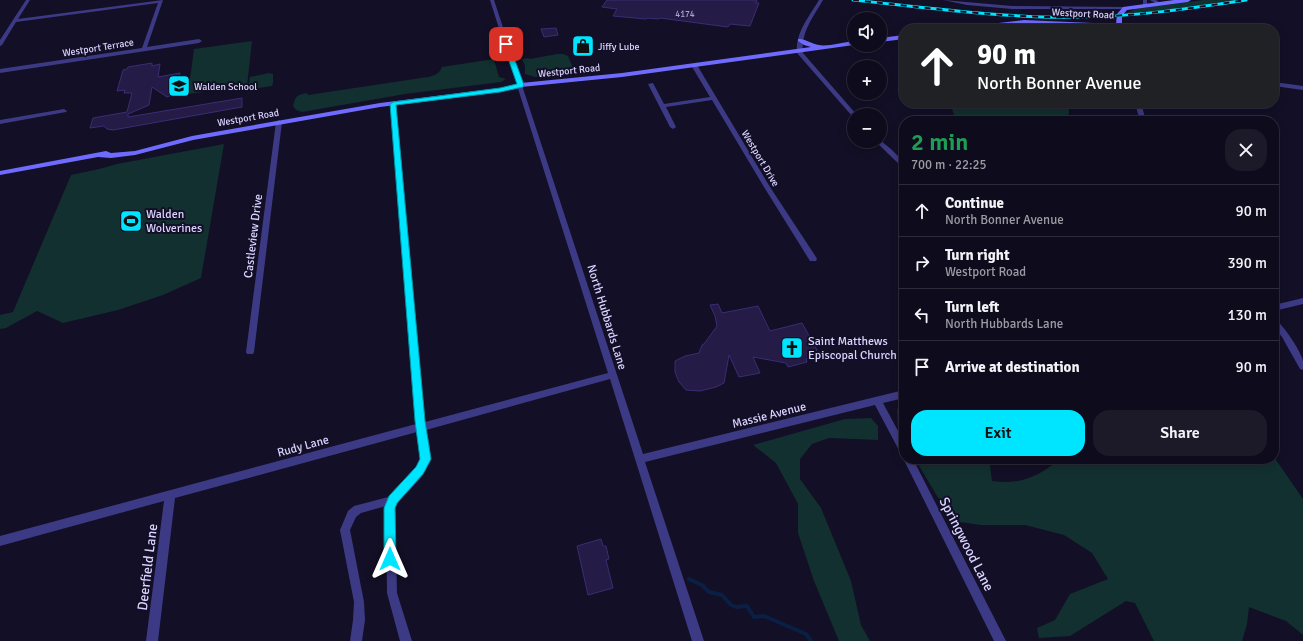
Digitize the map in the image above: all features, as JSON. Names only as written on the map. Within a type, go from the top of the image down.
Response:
[{"type":"main road","name":"Westport Road","points":[[1118,24],[1118,20],[1121,11],[1125,8],[1145,3],[1160,4],[1188,0]]},
{"type":"main road","name":"Westport Road","points":[[1000,24],[1041,22],[1067,24]]},
{"type":"main road","points":[[887,39],[899,38]]},
{"type":"main road","points":[[800,40],[806,44],[824,47]]},
{"type":"main road","name":"Westport Road","points":[[0,173],[100,155],[118,155],[165,146],[192,138],[279,122],[393,104],[500,90],[520,85],[575,81],[847,44]]},
{"type":"street","points":[[0,44],[28,0]]},
{"type":"street","name":"North Hubbards Lane","points":[[492,0],[698,641]]},
{"type":"street","points":[[821,0],[798,46],[801,55],[848,108]]},
{"type":"street","points":[[945,0],[986,6],[1125,8]]},
{"type":"street","points":[[1152,0],[1160,4]]},
{"type":"street","points":[[14,21],[160,1],[144,49]]},
{"type":"street","name":"Westport Terrace","points":[[0,71],[199,41]]},
{"type":"street","name":"Westport Drive","points":[[694,65],[767,187],[813,259]]},
{"type":"street","points":[[651,84],[673,127]]},
{"type":"street","points":[[1279,85],[1303,88]]},
{"type":"street","points":[[662,106],[714,98]]},
{"type":"street","points":[[393,104],[420,427],[426,459],[420,471],[393,500],[390,508],[392,593],[406,641]]},
{"type":"street","points":[[0,122],[64,111]]},
{"type":"street","name":"Castleview Drive","points":[[250,352],[279,122]]},
{"type":"street","points":[[886,148],[899,161]]},
{"type":"street","points":[[1279,307],[1303,301]]},
{"type":"street","points":[[1279,328],[1285,335],[1303,367]]},
{"type":"street","name":"Rudy Lane","points":[[0,541],[613,375]]},
{"type":"street","name":"Massie Avenue","points":[[640,459],[899,395]]},
{"type":"street","points":[[877,401],[899,442]]},
{"type":"street","name":"Springwood Lane","points":[[911,464],[1000,641]]},
{"type":"street","name":"Deerfield Lane","points":[[152,641],[170,496]]},
{"type":"street","points":[[356,641],[359,620],[359,602],[345,530],[352,514],[358,509],[393,500]]},
{"type":"green space","points":[[1203,0],[1237,0],[1125,14],[1135,9]]},
{"type":"green space","points":[[252,41],[247,86],[188,94],[194,49]]},
{"type":"green space","points":[[557,54],[568,56],[573,72],[535,77],[525,74],[525,66],[522,59]]},
{"type":"green space","points":[[494,59],[499,77],[506,79],[501,82],[405,94],[302,112],[296,110],[293,106],[299,95],[307,93],[308,95],[433,76],[441,70],[442,67]]},
{"type":"green space","points":[[269,73],[273,74],[272,86],[252,89],[248,88],[250,77]]},
{"type":"green space","points":[[952,108],[1069,109],[1068,116],[954,115]]},
{"type":"green space","name":"Walden Wolverines","points":[[224,144],[201,278],[163,295],[118,310],[63,323],[37,311],[6,328],[0,329],[0,315],[13,312],[71,175],[117,164]]},
{"type":"green space","points":[[899,408],[899,433],[898,431],[897,409]]},
{"type":"green space","points":[[871,418],[878,426],[878,440],[829,438],[812,444],[800,459],[800,479],[821,508],[851,581],[861,625],[870,641],[839,641],[814,581],[798,533],[798,504],[776,463],[753,445],[845,419]]},
{"type":"green space","points":[[918,464],[989,464],[992,481],[1002,482],[1020,481],[1044,471],[1053,464],[1279,464],[1303,499],[1303,635],[1286,621],[1249,607],[1247,624],[1242,641],[1154,641],[1135,603],[1126,601],[1070,636],[1039,638],[1037,628],[1055,620],[1070,594],[1108,579],[1092,553],[1064,535],[1025,525],[981,525],[952,521]]},
{"type":"building","points":[[607,0],[757,0],[756,3],[759,3],[750,26],[730,24],[728,27],[660,18],[646,19],[613,16],[617,9],[602,7]]},
{"type":"building","points":[[556,28],[558,35],[544,37],[541,29]]},
{"type":"building","name":"Walden School","points":[[152,63],[152,66],[160,64],[158,77],[180,73],[177,81],[185,87],[167,97],[152,87],[149,105],[128,114],[128,117],[242,98],[242,107],[113,130],[107,129],[104,126],[90,128],[93,118],[127,112],[132,93],[124,93],[125,90],[117,91],[123,70],[127,69],[128,67]]},
{"type":"building","name":"Saint Matthews Episcopal Church","points":[[718,304],[722,313],[758,306],[770,331],[802,323],[817,350],[806,359],[807,362],[788,367],[786,363],[753,357],[760,373],[739,377],[729,355],[724,383],[716,387],[700,391],[686,390],[679,382],[675,372],[675,361],[685,356],[699,353],[702,345],[717,326],[715,316],[710,305]]},
{"type":"building","points":[[601,539],[603,546],[606,546],[609,559],[606,560],[613,588],[588,595],[577,546]]},
{"type":"waterway","points":[[689,579],[702,585],[709,592],[722,595],[731,605],[736,607],[747,606],[754,617],[764,616],[806,634],[811,641]]},
{"type":"railway","points":[[853,0],[998,15],[1057,17],[1086,17],[1146,13],[1246,0]]},
{"type":"place","name":"Jiffy Lube","points":[[583,46]]},
{"type":"place","name":"Walden School","points":[[179,86]]},
{"type":"place","name":"Walden Wolverines","points":[[131,221]]},
{"type":"place","name":"Saint Matthews Episcopal Church","points":[[792,348]]},
{"type":"route","points":[[390,559],[390,508],[393,500],[420,471],[426,459],[420,421],[393,104],[500,90],[520,85],[506,44]]}]
